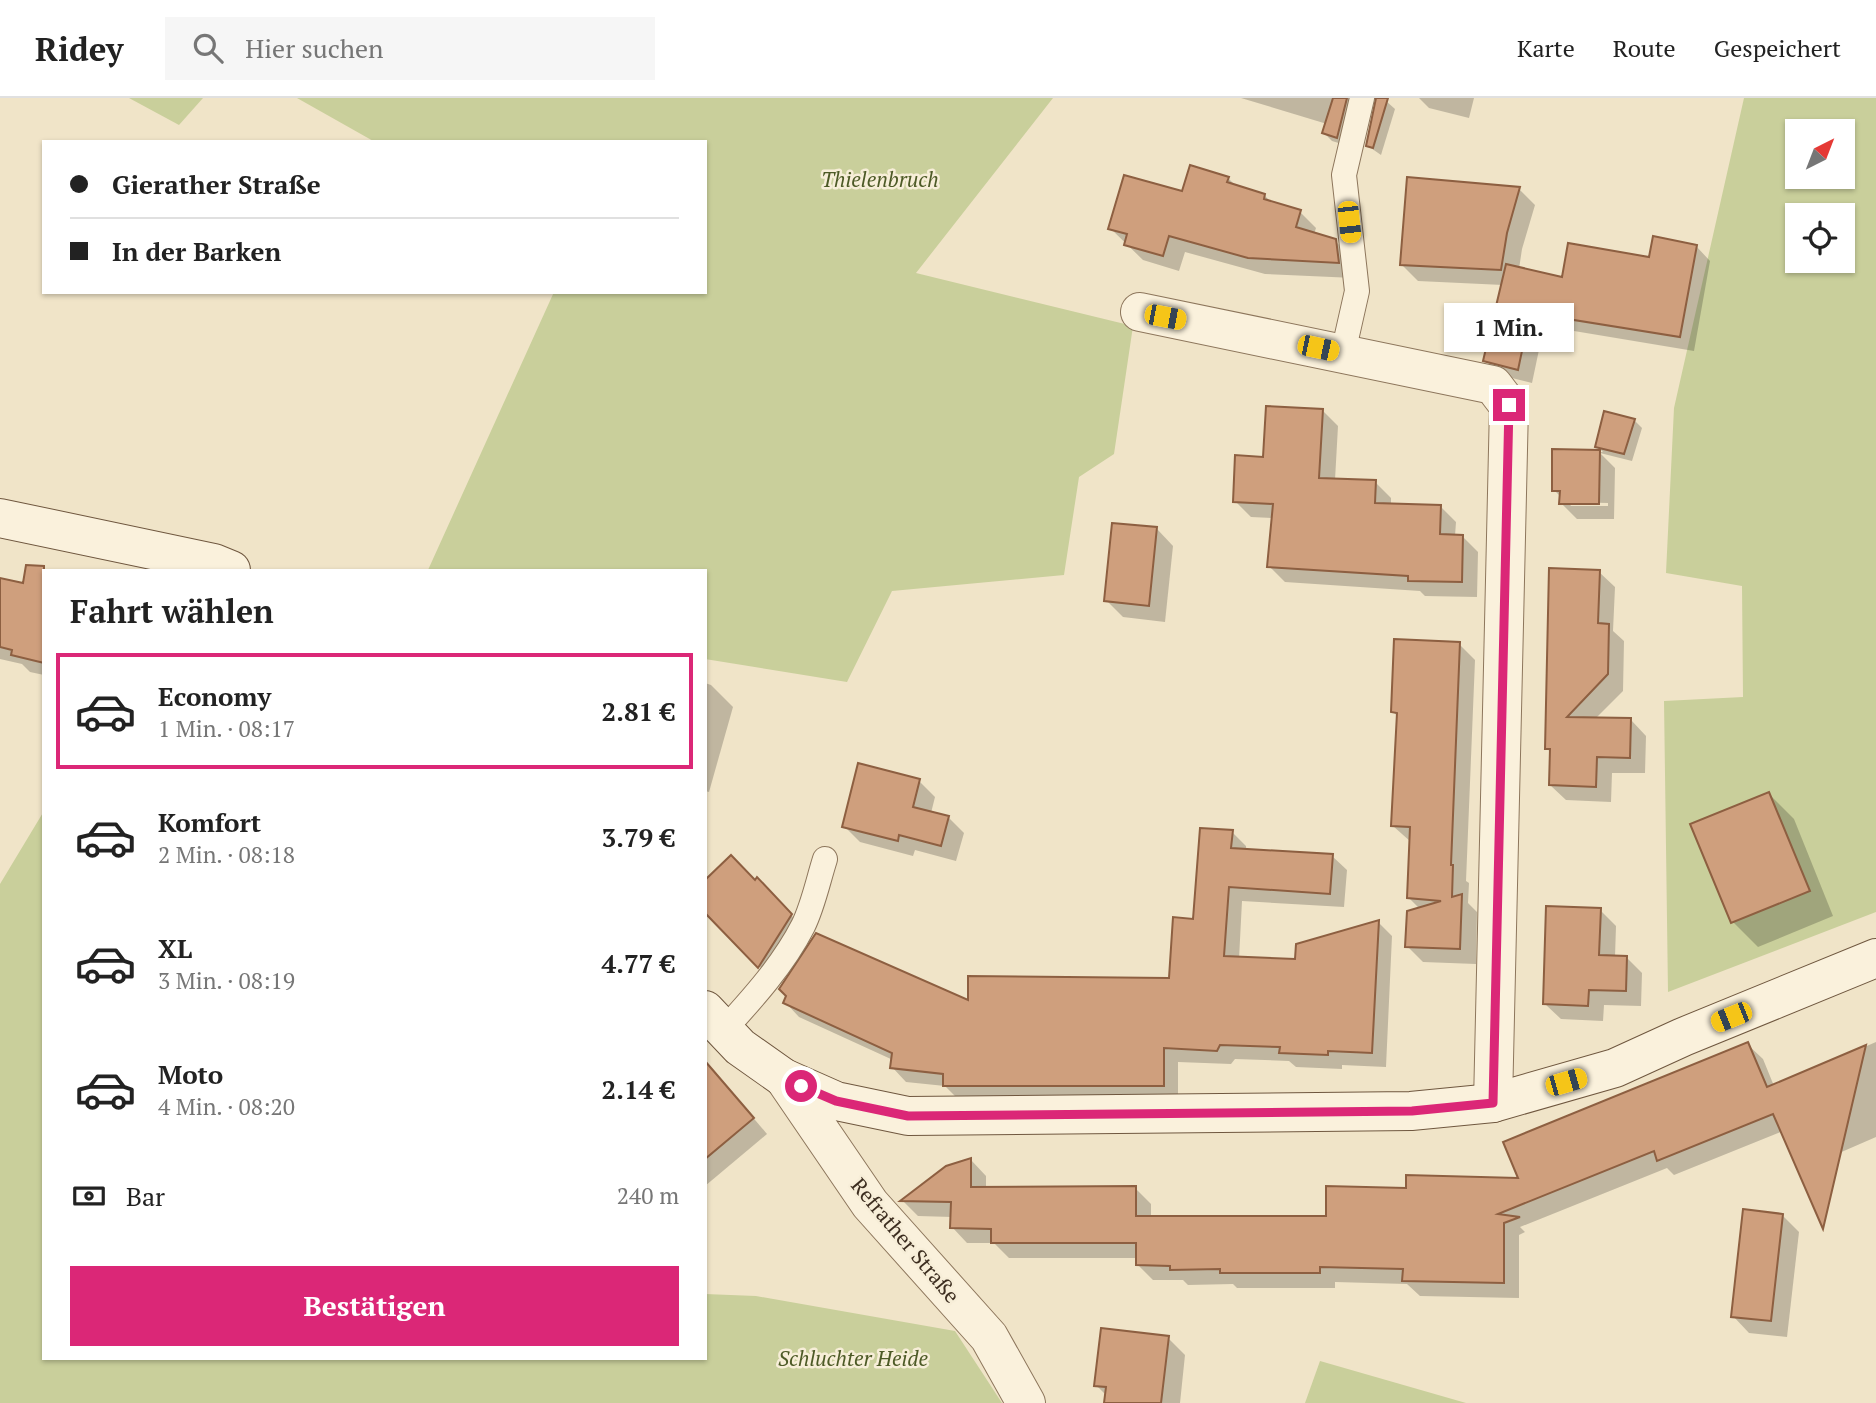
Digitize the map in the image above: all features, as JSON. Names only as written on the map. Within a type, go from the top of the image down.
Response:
[{"type":"street","points":[[1140,312],[1493,385],[1509,405],[1493,1103]]},
{"type":"street","points":[[0,518],[228,569]]},
{"type":"street","points":[[715,1020],[740,1047],[784,1078],[836,1101],[908,1116],[1412,1111],[1493,1103],[1615,1068],[1683,1037],[1876,958]]},
{"type":"street","name":"Refrather Straße","points":[[784,1078],[870,1204],[989,1338],[1026,1403]]},
{"type":"lane","points":[[1343,354],[1357,291],[1345,175],[1362,98]]},
{"type":"lane","points":[[715,1020],[751,1000],[788,952],[804,924],[825,859]]},
{"type":"green space","points":[[129,98],[203,98],[179,125]]},
{"type":"green space","name":"Thielenbruch","points":[[297,98],[1053,98],[916,273],[1133,326],[1114,454],[1079,477],[1064,575],[892,591],[847,682],[707,659],[707,569],[428,569],[553,294],[707,294],[707,140],[371,140]]},
{"type":"green space","points":[[1744,98],[1876,98],[1876,912],[1668,992],[1664,701],[1743,697],[1742,586],[1666,573],[1674,408]]},
{"type":"green space","name":"Schluchter Heide","points":[[42,814],[42,1360],[707,1360],[707,1294],[756,1296],[955,1331],[1002,1403],[0,1403],[0,884]]},
{"type":"green space","points":[[1320,1361],[1466,1403],[1305,1403]]},
{"type":"building","points":[[1333,98],[1347,98],[1337,138],[1322,133]]},
{"type":"building","points":[[1376,98],[1388,98],[1373,148],[1366,146]]},
{"type":"building","points":[[1190,165],[1229,177],[1227,182],[1265,194],[1264,199],[1301,210],[1296,227],[1336,239],[1339,263],[1248,258],[1169,236],[1163,256],[1124,245],[1127,234],[1108,229],[1124,175],[1182,191]]},
{"type":"building","points":[[1407,177],[1520,187],[1507,233],[1501,270],[1400,265]]},
{"type":"building","points":[[1653,236],[1697,245],[1680,337],[1530,313],[1518,370],[1483,361],[1506,264],[1562,277],[1568,243],[1649,257]]},
{"type":"building","points":[[1266,406],[1323,409],[1319,478],[1376,480],[1375,503],[1441,505],[1440,534],[1463,535],[1462,582],[1408,581],[1408,576],[1267,567],[1273,504],[1233,502],[1235,455],[1263,457]]},
{"type":"building","points":[[1604,411],[1635,419],[1624,454],[1595,447]]},
{"type":"building","points":[[1552,449],[1600,450],[1599,504],[1559,504],[1560,491],[1552,491]]},
{"type":"building","points":[[1112,523],[1157,527],[1149,606],[1104,601]]},
{"type":"building","points":[[26,565],[44,566],[42,663],[11,655],[12,650],[0,647],[0,578],[23,583]]},
{"type":"building","points":[[1549,568],[1600,570],[1598,623],[1609,624],[1608,674],[1567,717],[1631,718],[1630,758],[1597,757],[1596,787],[1549,785],[1550,749],[1545,749]]},
{"type":"building","points":[[1394,639],[1460,642],[1451,865],[1452,897],[1462,894],[1460,949],[1405,947],[1407,911],[1441,901],[1407,898],[1410,827],[1391,826],[1397,713],[1391,712]]},
{"type":"building","points":[[858,763],[920,779],[913,807],[949,816],[941,846],[899,835],[898,841],[842,827]]},
{"type":"building","points":[[1769,792],[1810,891],[1731,923],[1690,824]]},
{"type":"building","points":[[1200,828],[1233,830],[1231,848],[1333,854],[1330,894],[1229,887],[1224,956],[1295,959],[1296,944],[1379,920],[1372,1053],[1279,1053],[1280,1047],[1220,1045],[1217,1051],[1164,1048],[1164,1086],[943,1086],[943,1074],[890,1068],[892,1053],[783,1003],[786,996],[779,989],[816,933],[968,1000],[968,976],[1169,978],[1173,917],[1193,919]]},
{"type":"building","points":[[731,855],[755,880],[757,877],[792,914],[758,968],[707,915],[707,878]]},
{"type":"building","points":[[1546,906],[1601,908],[1599,955],[1627,956],[1626,991],[1589,990],[1588,1006],[1543,1004]]},
{"type":"building","points":[[1748,1042],[1767,1087],[1866,1045],[1823,1229],[1773,1114],[1657,1161],[1654,1151],[1498,1214],[1520,1217],[1504,1223],[1504,1283],[1402,1281],[1403,1269],[1320,1267],[1320,1273],[1170,1270],[1170,1266],[1136,1265],[1136,1243],[991,1243],[991,1229],[950,1228],[951,1202],[900,1201],[946,1166],[971,1158],[971,1187],[1136,1186],[1136,1216],[1326,1216],[1326,1186],[1406,1188],[1406,1175],[1518,1178],[1503,1142]]},
{"type":"building","points":[[707,1063],[754,1118],[707,1157]]},
{"type":"building","points":[[1743,1209],[1783,1214],[1771,1321],[1731,1317]]},
{"type":"building","points":[[1101,1328],[1169,1336],[1161,1403],[1104,1403],[1106,1387],[1094,1386]]},
{"type":"route","points":[[801,1086],[836,1101],[908,1116],[1412,1111],[1493,1103],[1509,405]]}]
